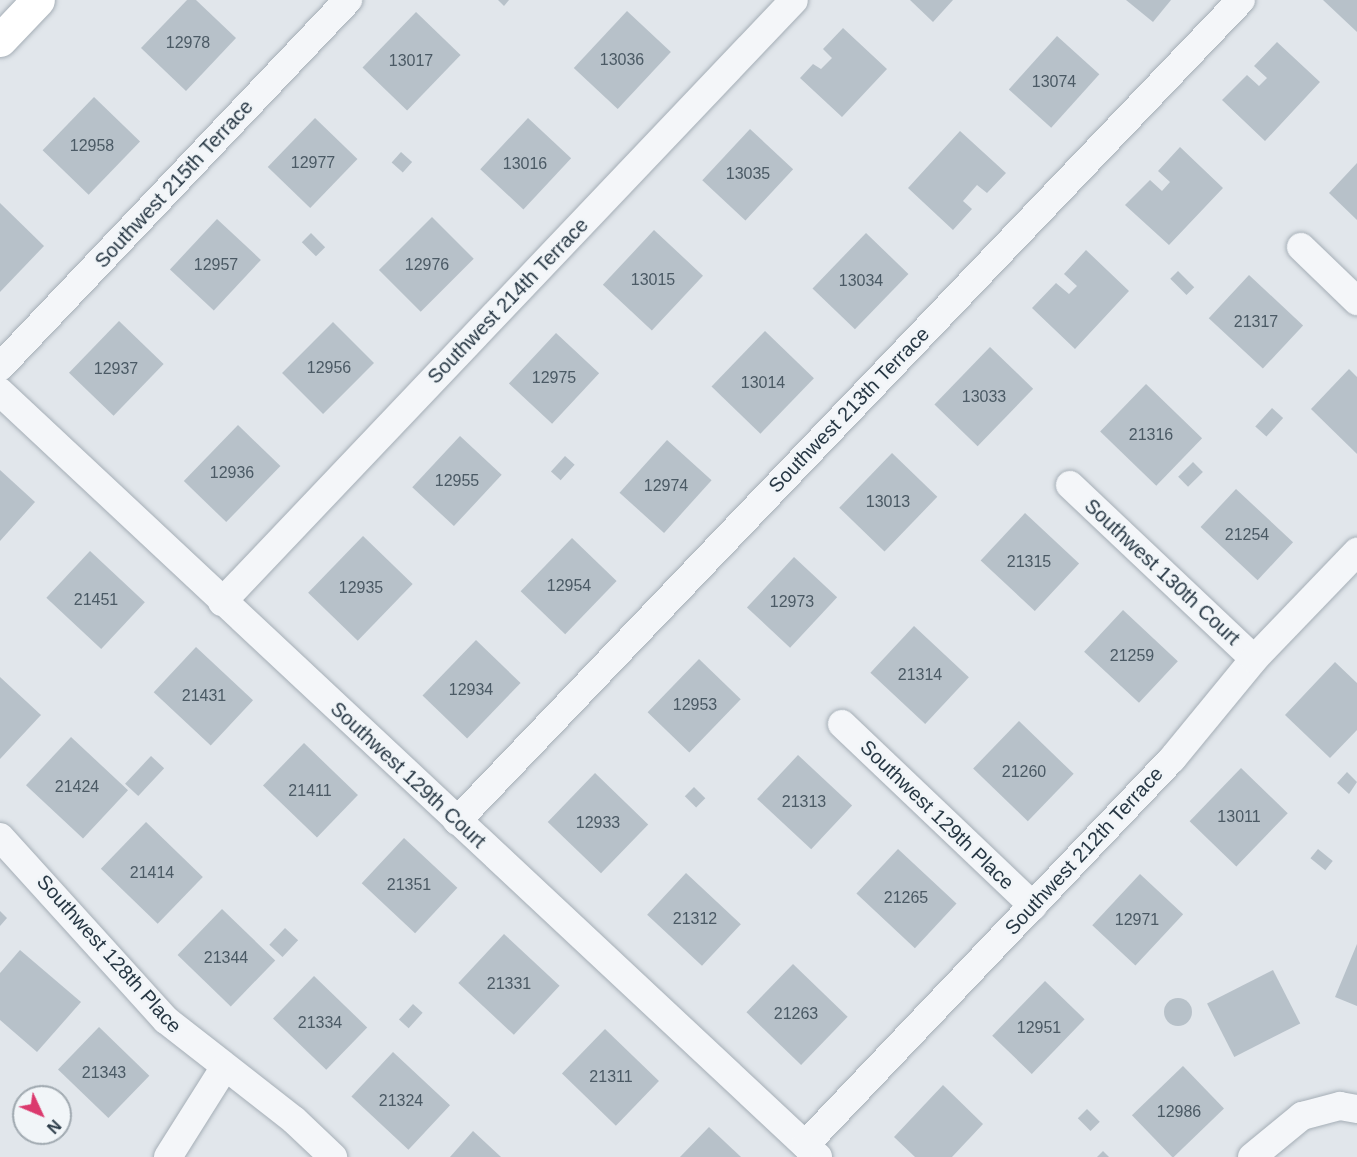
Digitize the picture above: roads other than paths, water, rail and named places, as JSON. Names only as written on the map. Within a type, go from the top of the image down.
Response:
[{"type":"street","points":[[0,40],[38,0]]},
{"type":"street","name":"Southwest 215th Terrace","points":[[0,367],[348,0]]},
{"type":"street","name":"Southwest 214th Terrace","points":[[222,602],[794,0]]},
{"type":"street","name":"Southwest 213th Terrace","points":[[457,821],[1241,0]]},
{"type":"street","points":[[1301,247],[1357,301]]},
{"type":"street","name":"Southwest 129th Court","points":[[0,392],[811,1151]]},
{"type":"street","name":"Southwest 130th Court","points":[[1070,485],[1254,659]]},
{"type":"street","name":"Southwest 212th Terrace","points":[[811,1151],[1032,906],[1172,759],[1254,659],[1357,552]]},
{"type":"street","name":"Southwest 129th Place","points":[[842,724],[1032,906]]},
{"type":"street","name":"Southwest 128th Place","points":[[0,837],[149,1002],[224,1068],[294,1119],[333,1157]]},
{"type":"street","points":[[168,1157],[224,1068]]},
{"type":"street","points":[[1252,1157],[1302,1116],[1349,1108]]}]
